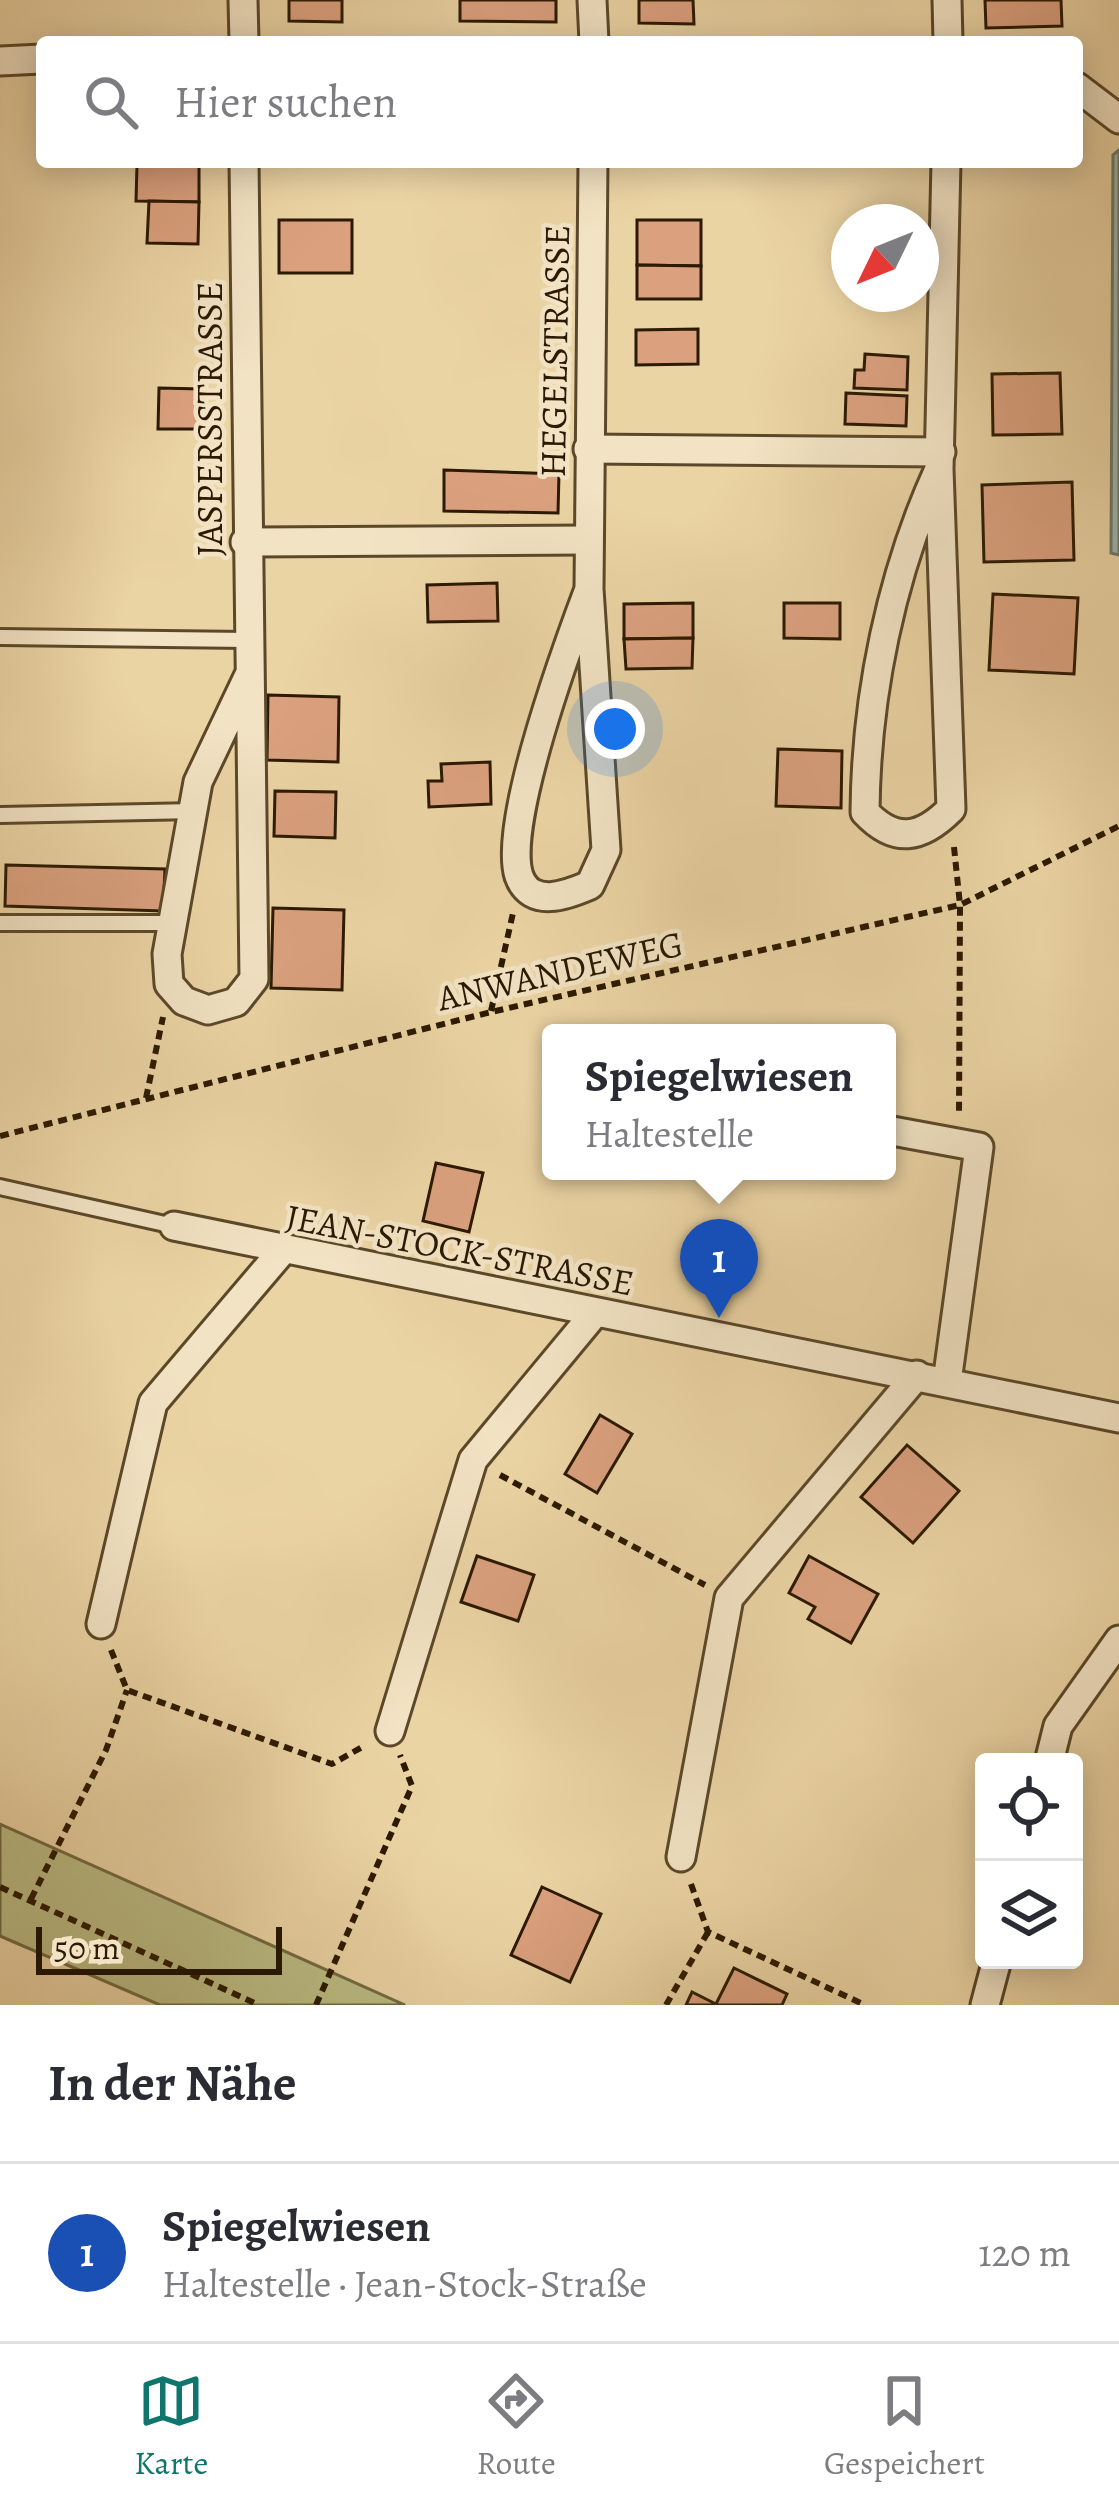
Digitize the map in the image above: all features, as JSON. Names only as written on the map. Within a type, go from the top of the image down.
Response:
[{"type":"street","points":[[243,0],[244,36]]},
{"type":"street","points":[[592,0],[594,36]]},
{"type":"street","points":[[947,0],[948,36]]},
{"type":"street","points":[[0,61],[36,59]]},
{"type":"street","points":[[1083,92],[1119,119]]},
{"type":"street","name":"JASPERSSTRASSE","points":[[244,168],[245,542],[248,676],[254,979],[236,1002],[208,1010],[184,1001],[169,984],[173,923],[198,782],[248,676]]},
{"type":"street","name":"HEGELSTRASSE","points":[[589,589],[548,698],[515,849],[520,880],[536,894],[560,899],[590,885],[606,850],[589,589],[593,168]]},
{"type":"street","points":[[940,461],[906,542],[866,747],[866,812],[884,832],[910,836],[932,828],[951,809],[940,461],[946,168]]},
{"type":"street","points":[[588,448],[940,461]]},
{"type":"street","points":[[245,542],[589,540]]},
{"type":"street","points":[[896,1132],[979,1147],[961,1310],[947,1382]]},
{"type":"street","name":"JEAN-STOCK-STRASSE","points":[[174,1226],[1119,1418]]},
{"type":"street","points":[[101,1624],[153,1403],[282,1250]]},
{"type":"street","points":[[390,1731],[473,1460],[595,1314]]},
{"type":"street","points":[[681,1857],[729,1598],[917,1376]]},
{"type":"street","points":[[1050,1753],[1058,1726],[1119,1640]]},
{"type":"street","points":[[985,2005],[995,1969]]},
{"type":"lane","points":[[0,637],[247,640]]},
{"type":"lane","points":[[0,815],[196,811]]},
{"type":"lane","points":[[0,923],[173,923]]},
{"type":"lane","name":"JEAN-STOCK-STRASSE","points":[[0,1187],[174,1226]]},
{"type":"path","points":[[951,809],[960,905],[959,1143]]},
{"type":"path","name":"ANWANDEWEG","points":[[0,1136],[490,1012],[960,905],[1119,826]]},
{"type":"path","points":[[490,1012],[520,880]]},
{"type":"path","points":[[146,1098],[169,984]]},
{"type":"path","points":[[473,1460],[729,1598]]},
{"type":"path","points":[[30,1900],[106,1750],[127,1690],[101,1624]]},
{"type":"path","points":[[127,1690],[332,1764],[390,1731],[412,1786],[316,2005]]},
{"type":"path","points":[[681,1857],[708,1931],[865,2005]]},
{"type":"path","points":[[0,1887],[259,2005]]},
{"type":"path","points":[[666,2005],[708,1931]]},
{"type":"green space","points":[[0,1824],[405,2005],[160,2005],[0,1936]]},
{"type":"water","points":[[1119,150],[1119,555],[1111,553],[1113,155]]},
{"type":"building","points":[[289,0],[342,0],[342,22],[289,21]]},
{"type":"building","points":[[460,0],[556,0],[556,22],[460,21]]},
{"type":"building","points":[[639,0],[693,0],[694,24],[639,23]]},
{"type":"building","points":[[985,0],[1061,0],[1062,26],[986,28]]},
{"type":"building","points":[[137,168],[199,168],[199,202],[136,201]]},
{"type":"building","points":[[149,201],[199,202],[198,244],[147,243]]},
{"type":"building","points":[[279,220],[352,220],[352,273],[279,273]]},
{"type":"building","points":[[637,220],[701,220],[701,266],[637,265]]},
{"type":"building","points":[[637,265],[701,266],[701,299],[637,299]]},
{"type":"building","points":[[698,329],[698,364],[636,365],[636,330]]},
{"type":"building","points":[[865,354],[908,357],[907,390],[854,388],[855,370],[864,370]]},
{"type":"building","points":[[1060,373],[1062,434],[993,435],[992,374]]},
{"type":"building","points":[[159,388],[201,389],[200,429],[158,429]]},
{"type":"building","points":[[846,393],[907,396],[906,426],[845,424]]},
{"type":"building","points":[[444,470],[559,474],[558,513],[444,511]]},
{"type":"building","points":[[1072,482],[1074,560],[984,562],[982,485]]},
{"type":"building","points":[[497,583],[498,621],[428,622],[427,585]]},
{"type":"building","points":[[993,594],[1078,598],[1074,674],[989,670]]},
{"type":"building","points":[[693,603],[693,638],[624,639],[624,604]]},
{"type":"building","points":[[784,603],[840,603],[840,639],[784,638]]},
{"type":"building","points":[[693,638],[692,668],[626,669],[624,639]]},
{"type":"building","points":[[268,695],[339,697],[338,762],[267,760]]},
{"type":"building","points":[[778,749],[842,751],[841,808],[776,806]]},
{"type":"building","points":[[490,762],[491,804],[429,807],[428,781],[442,781],[441,764]]},
{"type":"building","points":[[275,791],[336,792],[335,838],[274,836]]},
{"type":"building","points":[[6,865],[165,869],[163,911],[5,906]]},
{"type":"building","points":[[273,908],[344,910],[342,990],[271,988]]},
{"type":"building","points":[[436,1163],[483,1173],[469,1232],[423,1221]]},
{"type":"building","points":[[600,1415],[632,1434],[597,1493],[565,1474]]},
{"type":"building","points":[[907,1445],[959,1491],[913,1543],[861,1497]]},
{"type":"building","points":[[477,1556],[534,1575],[518,1621],[461,1602]]},
{"type":"building","points":[[809,1556],[878,1594],[851,1643],[808,1619],[815,1607],[789,1593]]},
{"type":"building","points":[[542,1887],[601,1914],[570,1982],[511,1955]]},
{"type":"building","points":[[734,1968],[787,1994],[782,2005],[686,2005],[692,1992],[716,2004]]},
{"type":"place","name":"Spiegelwiesen","points":[[719,1318]]}]
